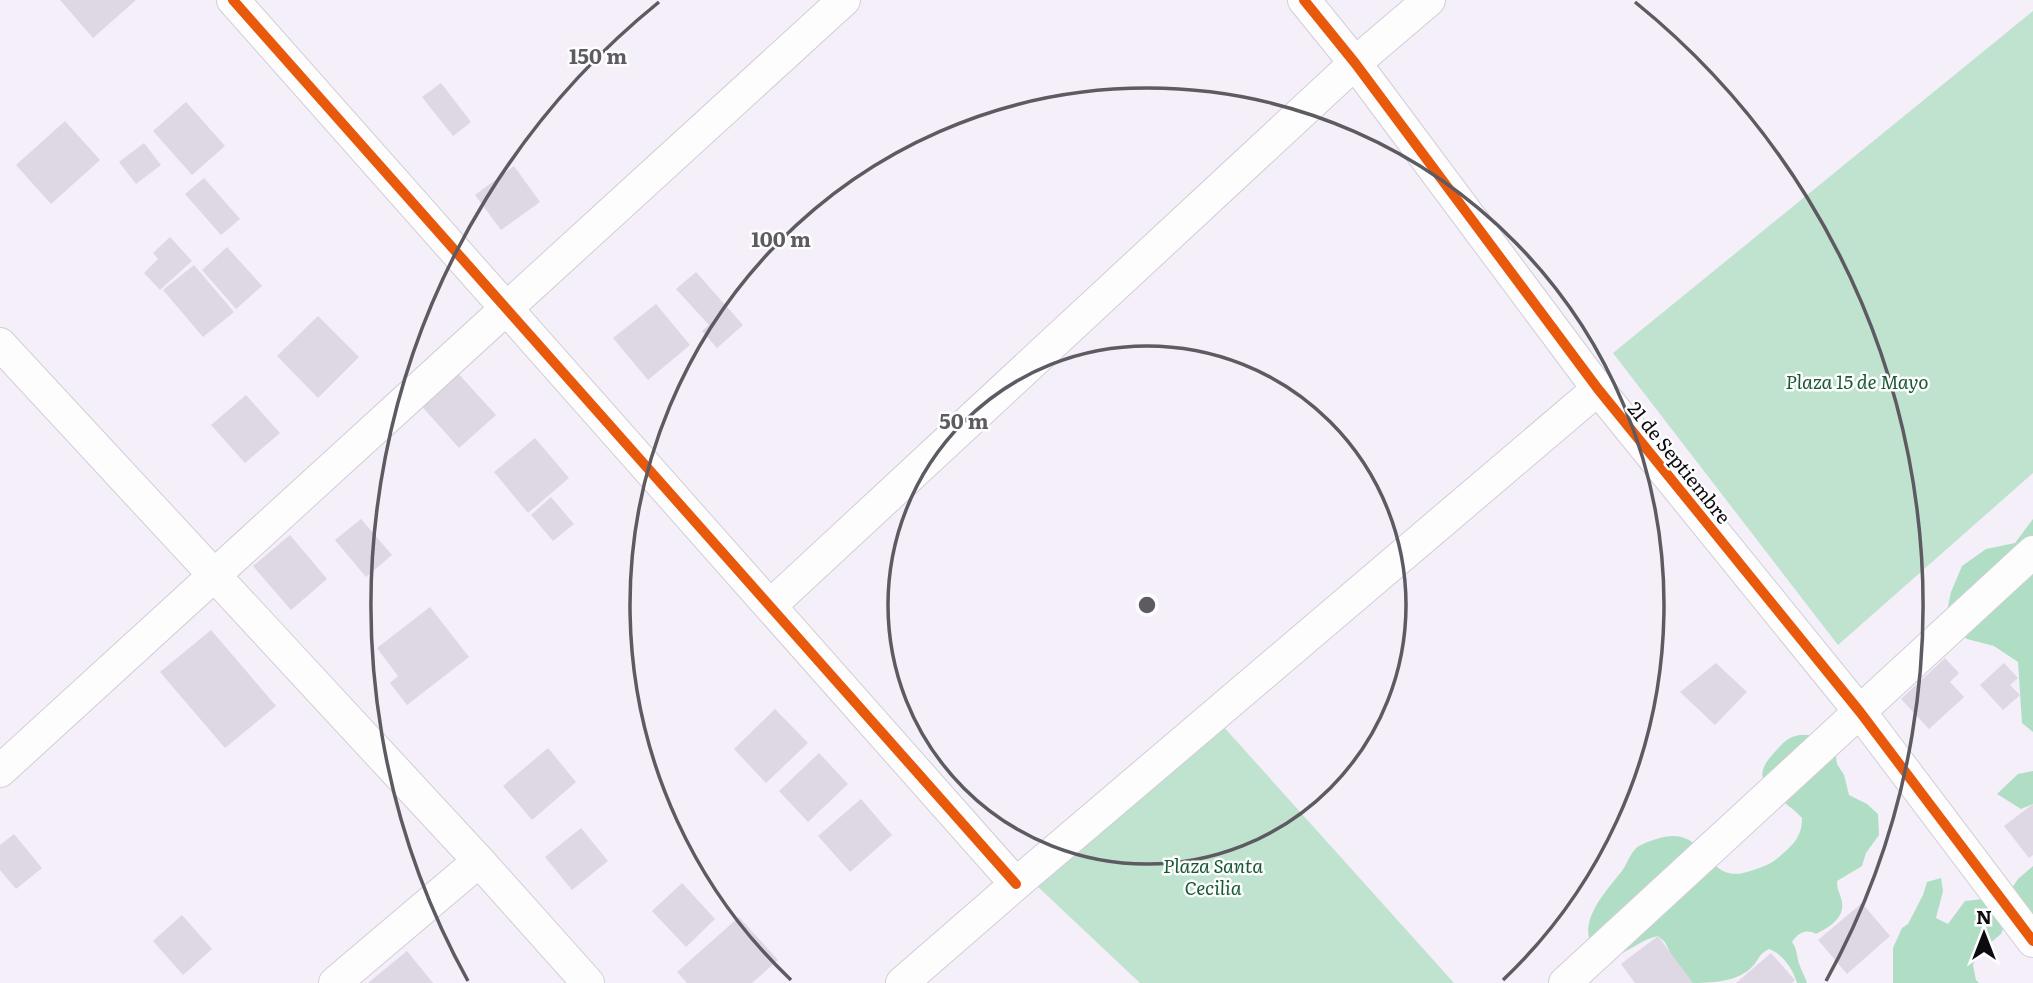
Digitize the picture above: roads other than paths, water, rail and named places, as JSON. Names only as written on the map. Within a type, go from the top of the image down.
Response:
[{"type":"street","points":[[0,771],[844,0]]},
{"type":"street","name":"21 de Septiembre","points":[[1304,0],[1355,63],[1598,389],[1860,712],[2033,942]]},
{"type":"street","points":[[770,606],[1355,63],[1429,0]]},
{"type":"street","points":[[237,1],[1016,884]]},
{"type":"street","points":[[0,344],[589,983]]},
{"type":"street","points":[[902,983],[1598,389]]},
{"type":"street","points":[[1565,983],[2033,552]]},
{"type":"street","points":[[335,983],[478,861]]},
{"type":"park label","name":"Plaza 15 de Mayo","points":[[1857,381]]},
{"type":"park label","name":"Plaza Santa Cecilia","points":[[1213,876]]}]
